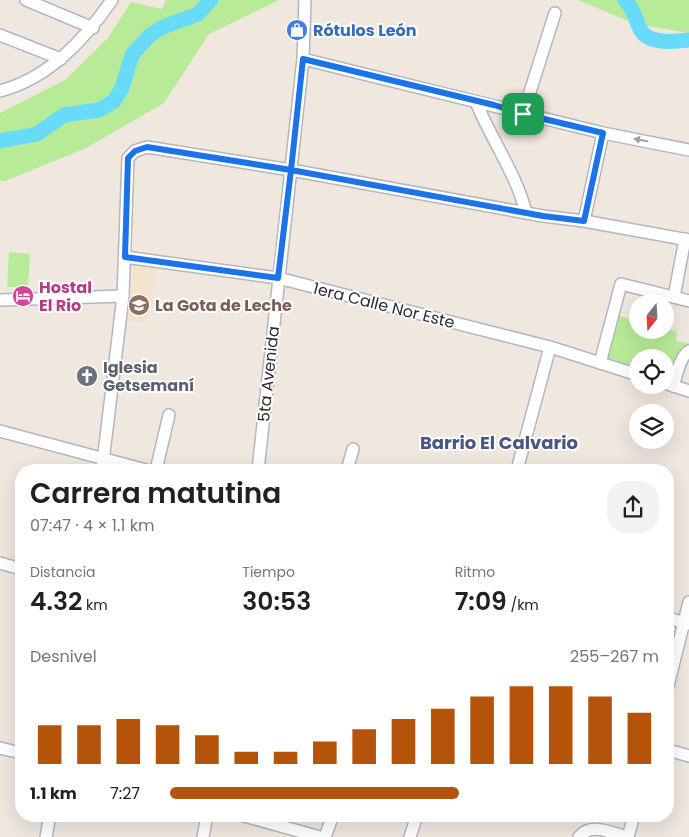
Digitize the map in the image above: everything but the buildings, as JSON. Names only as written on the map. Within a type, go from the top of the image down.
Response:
[{"type":"street","points":[[26,0],[92,28]]},
{"type":"street","points":[[0,91],[36,76],[61,59],[92,28],[112,0]]},
{"type":"street","name":"5ta Avenida","points":[[259,464],[303,59],[305,0]]},
{"type":"street","points":[[523,114],[555,13]]},
{"type":"street","points":[[0,35],[61,59]]},
{"type":"street","points":[[303,59],[603,133],[689,150]]},
{"type":"street","points":[[476,102],[518,188],[526,213]]},
{"type":"street","points":[[584,221],[603,133]]},
{"type":"street","points":[[0,431],[102,464],[123,296],[128,158],[135,151],[147,147],[291,170],[526,213],[687,239],[674,297],[689,301]]},
{"type":"street","name":"1era Calle Nor Este","points":[[125,257],[278,278],[550,347],[629,372]]},
{"type":"street","points":[[600,364],[621,284],[662,294]]},
{"type":"street","points":[[0,300],[123,296]]},
{"type":"street","points":[[519,464],[550,347]]},
{"type":"street","points":[[674,375],[682,359],[689,351]]},
{"type":"street","points":[[674,386],[689,391]]},
{"type":"street","points":[[157,464],[169,415]]},
{"type":"street","points":[[349,464],[353,449]]},
{"type":"street","points":[[0,563],[15,567]]},
{"type":"street","points":[[674,665],[686,623],[689,602]]},
{"type":"street","points":[[0,748],[15,752]]},
{"type":"street","points":[[674,752],[689,756]]},
{"type":"street","points":[[46,837],[49,822]]},
{"type":"street","points":[[203,837],[206,822]]},
{"type":"street","points":[[266,822],[320,837]]},
{"type":"street","points":[[325,837],[330,822]]},
{"type":"street","points":[[410,837],[415,822]]},
{"type":"street","points":[[579,837],[587,830],[593,829],[628,837],[632,822]]},
{"type":"shaded area","name":"La Gota de Leche","points":[[134,266],[156,269],[147,323],[127,320]]},
{"type":"green space","points":[[166,0],[279,0],[209,34],[164,103],[86,148],[5,181],[0,181],[0,113],[65,80],[108,38],[131,2],[162,9]]},
{"type":"green space","points":[[578,0],[689,0],[689,33],[635,24]]},
{"type":"green space","points":[[9,252],[30,254],[28,287],[7,287]]},
{"type":"green space","points":[[616,315],[629,319],[629,339],[674,339],[674,331],[677,332],[676,341],[689,343],[674,375],[674,349],[629,349],[629,368],[603,360]]},
{"type":"waterway","points":[[0,141],[37,134],[64,115],[99,110],[114,101],[122,88],[132,55],[149,36],[163,27],[198,14],[211,0]]},
{"type":"waterway","points":[[625,0],[632,10],[639,27],[648,37],[661,41],[689,40]]},
{"type":"place","name":"Rótulos León","points":[[297,30]]},
{"type":"place","name":"Hostal El Rio","points":[[23,296]]},
{"type":"place","name":"La Gota de Leche","points":[[139,305]]},
{"type":"place","name":"Iglesia Getsemaní","points":[[87,376]]},
{"type":"district","name":"Barrio El Calvario","points":[[499,443]]},
{"type":"route","points":[[523,114],[494,105],[303,59],[291,170],[147,147],[135,151],[128,158],[125,257],[278,278],[291,170],[543,216],[584,221],[603,133],[523,114]]}]
